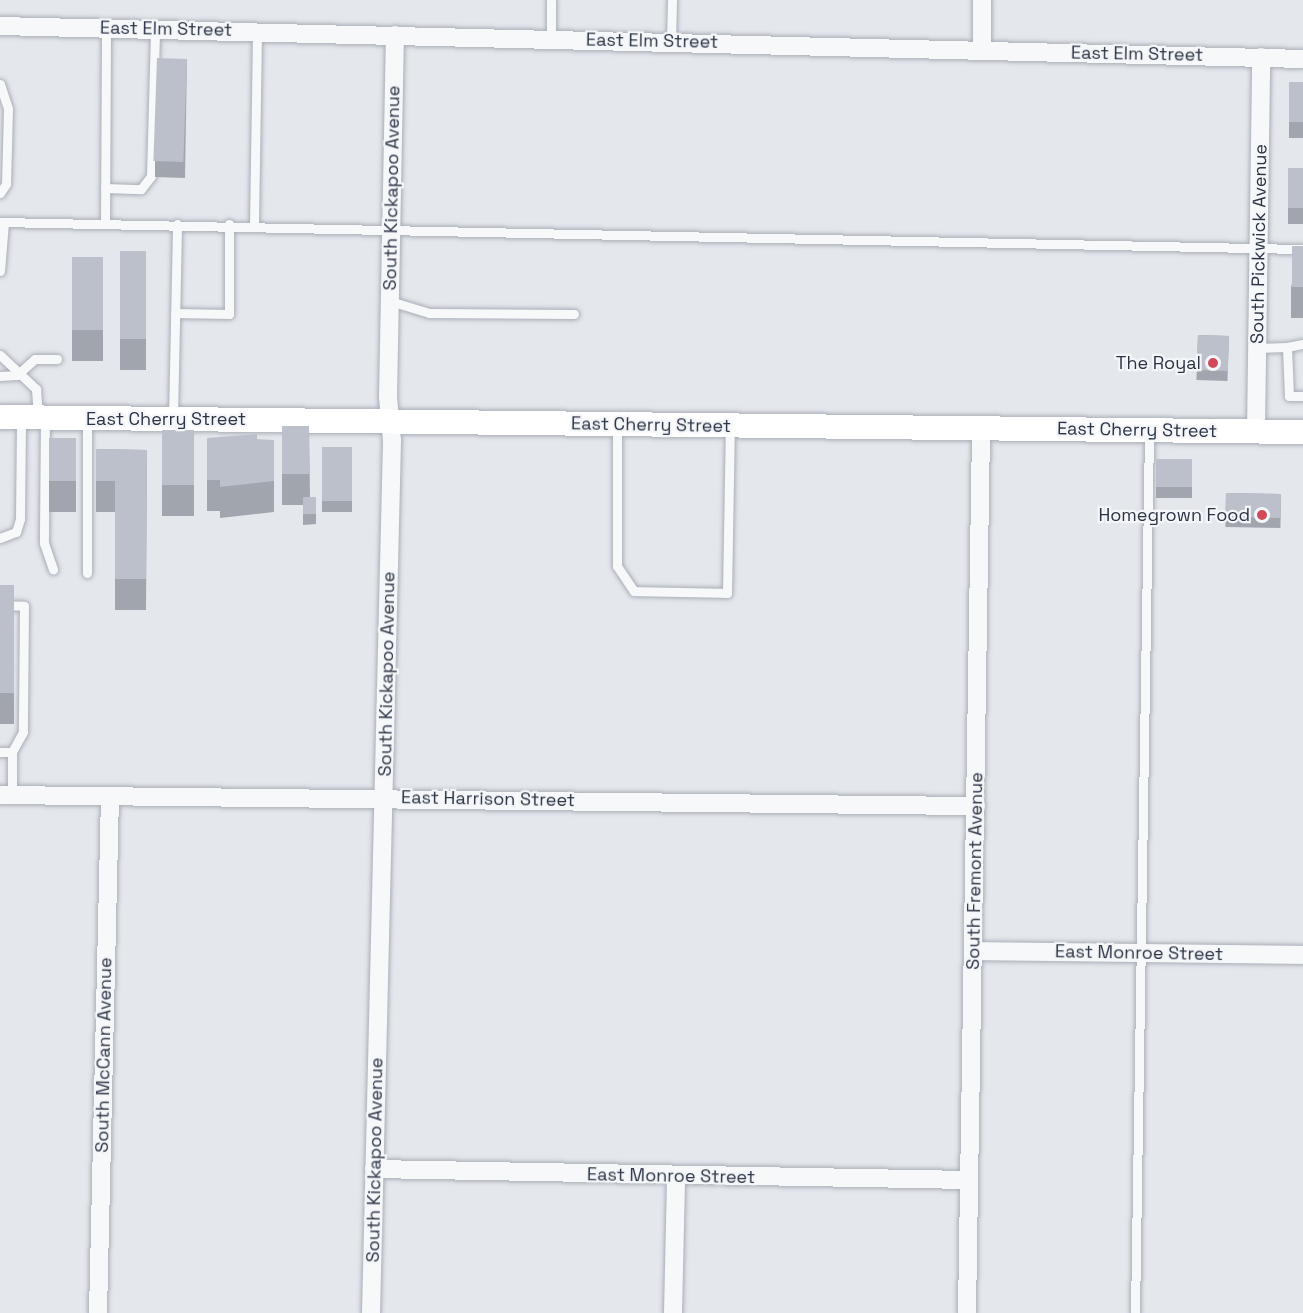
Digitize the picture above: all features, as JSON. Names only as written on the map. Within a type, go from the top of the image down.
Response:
[{"type":"street","points":[[982,0],[982,50]]},
{"type":"street","name":"East Elm Street","points":[[0,26],[1303,58]]},
{"type":"street","name":"South Kickapoo Avenue","points":[[371,1313],[385,797],[395,35]]},
{"type":"street","name":"South Pickwick Avenue","points":[[1256,431],[1261,57]]},
{"type":"street","name":"East Cherry Street","points":[[26,418],[1303,432]]},
{"type":"street","name":"South Fremont Avenue","points":[[967,1313],[968,1180],[975,951],[981,428]]},
{"type":"street","name":"East Harrison Street","points":[[6,795],[385,797],[976,806]]},
{"type":"street","name":"South McCann Avenue","points":[[98,1313],[110,796]]},
{"type":"street","name":"East Monroe Street","points":[[975,951],[1303,955]]},
{"type":"street","name":"East Monroe Street","points":[[374,1169],[676,1177],[968,1180]]},
{"type":"street","points":[[673,1313],[676,1177]]},
{"type":"lane","points":[[551,0],[551,39]]},
{"type":"lane","points":[[671,42],[672,0]]},
{"type":"lane","points":[[105,224],[106,28]]},
{"type":"lane","points":[[105,188],[141,189],[151,176],[155,29]]},
{"type":"lane","points":[[254,224],[257,32]]},
{"type":"lane","points":[[0,84],[8,109],[6,184],[0,193]]},
{"type":"lane","points":[[0,271],[2,222],[254,224],[392,229],[1258,245],[1303,249]]},
{"type":"lane","points":[[173,418],[177,224]]},
{"type":"lane","points":[[176,314],[229,314],[229,224]]},
{"type":"lane","points":[[390,301],[429,313],[574,314]]},
{"type":"lane","points":[[1257,348],[1303,344]]},
{"type":"lane","points":[[1287,347],[1289,396],[1303,396]]},
{"type":"lane","points":[[0,355],[36,388],[26,418],[20,519],[16,532],[0,538]]},
{"type":"lane","points":[[0,376],[19,374],[30,361],[57,359]]},
{"type":"lane","points":[[26,418],[44,543],[53,569]]},
{"type":"lane","points":[[87,419],[87,573]]},
{"type":"lane","points":[[617,424],[617,566],[634,591],[727,592],[730,426]]},
{"type":"lane","points":[[1135,1313],[1149,430]]},
{"type":"lane","points":[[0,605],[24,606],[23,732],[12,752],[6,795]]},
{"type":"lane","points":[[0,752],[12,752]]},
{"type":"building","points":[[157,58],[187,59],[183,162],[153,161]]},
{"type":"building","points":[[1289,82],[1303,82],[1303,122],[1289,122]]},
{"type":"building","points":[[1288,168],[1303,168],[1303,208],[1288,208]]},
{"type":"building","points":[[1292,246],[1303,246],[1303,287],[1292,287]]},
{"type":"building","points":[[120,251],[146,251],[146,339],[120,339]]},
{"type":"building","points":[[72,257],[103,257],[103,330],[72,330]]},
{"type":"building","name":"The Royal","points":[[1198,335],[1229,336],[1228,371],[1197,370]]},
{"type":"building","points":[[282,426],[309,426],[309,474],[282,474]]},
{"type":"building","points":[[162,430],[194,430],[194,485],[162,485]]},
{"type":"building","points":[[257,434],[257,440],[274,440],[274,481],[220,487],[220,480],[207,480],[207,438]]},
{"type":"building","points":[[49,438],[76,438],[76,481],[49,481]]},
{"type":"building","points":[[322,447],[352,447],[352,501],[322,501]]},
{"type":"building","points":[[96,449],[147,450],[146,579],[115,579],[115,481],[96,481]]},
{"type":"building","points":[[1156,459],[1192,459],[1192,487],[1156,487]]},
{"type":"building","points":[[1226,493],[1281,494],[1281,518],[1226,517]]},
{"type":"building","points":[[303,497],[316,497],[316,514],[303,514]]},
{"type":"building","points":[[0,585],[14,585],[14,693],[0,693]]},
{"type":"place","name":"The Royal","points":[[1213,363]]},
{"type":"place","name":"Homegrown Food","points":[[1262,515]]}]
